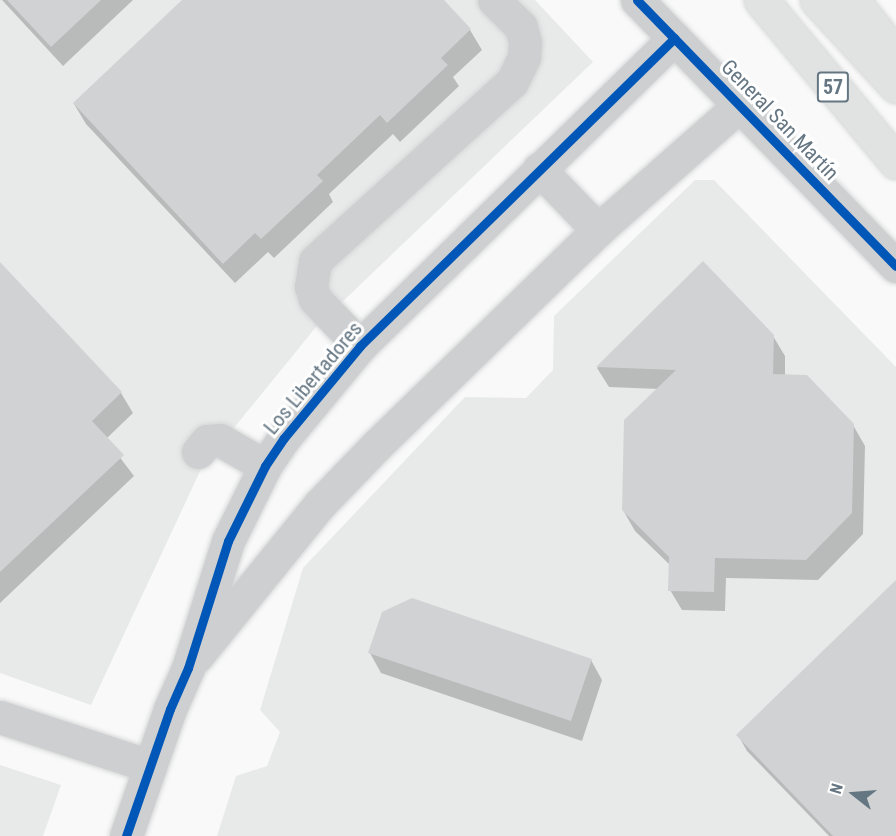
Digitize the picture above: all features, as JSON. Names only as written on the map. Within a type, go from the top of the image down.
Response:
[{"type":"highway","name":"57","points":[[761,0],[896,162]]},
{"type":"highway","name":"57","points":[[817,0],[896,86]]},
{"type":"highway","points":[[852,0],[896,56]]},
{"type":"street","points":[[360,346],[315,299],[311,287],[315,261],[512,82],[524,57],[525,42],[521,27],[494,0]]},
{"type":"street","name":"General San Martín","points":[[637,0],[896,266]]},
{"type":"street","name":"Los Libertadores","points":[[126,836],[188,668],[228,541],[265,466],[304,411],[360,346],[674,38]]},
{"type":"street","name":"Los Libertadores","points":[[188,668],[320,504],[598,230],[740,105]]},
{"type":"street","points":[[539,169],[598,230]]},
{"type":"street","points":[[198,452],[207,441],[220,440],[265,466]]},
{"type":"street","points":[[0,717],[150,766]]},
{"type":"shaded area","points":[[0,0],[535,0],[593,62],[316,327],[202,467],[91,705],[0,673]]},
{"type":"shaded area","points":[[695,180],[714,180],[896,367],[896,836],[217,836],[236,776],[267,766],[280,732],[260,710],[303,568],[465,397],[526,398],[553,370],[554,316]]},
{"type":"shaded area","points":[[0,765],[61,785],[43,836],[0,836]]},
{"type":"building","points":[[7,0],[101,0],[51,47]]},
{"type":"building","points":[[182,0],[444,0],[471,29],[441,58],[448,65],[387,123],[380,115],[317,175],[323,181],[261,239],[255,233],[223,264],[73,103]]},
{"type":"building","points":[[703,261],[774,335],[773,374],[807,375],[854,424],[852,513],[806,560],[715,558],[714,592],[668,591],[669,557],[622,510],[624,420],[676,370],[596,367]]},
{"type":"building","points":[[0,262],[122,392],[92,421],[124,455],[0,572]]},
{"type":"building","points":[[896,580],[896,836],[833,836],[736,735]]},
{"type":"building","points":[[412,598],[592,659],[571,721],[368,653],[382,612]]},
{"type":"cycle path","points":[[637,0],[896,266]]},
{"type":"cycle path","points":[[126,836],[170,709],[188,668],[228,541],[265,466],[284,438],[360,346],[674,38]]}]
